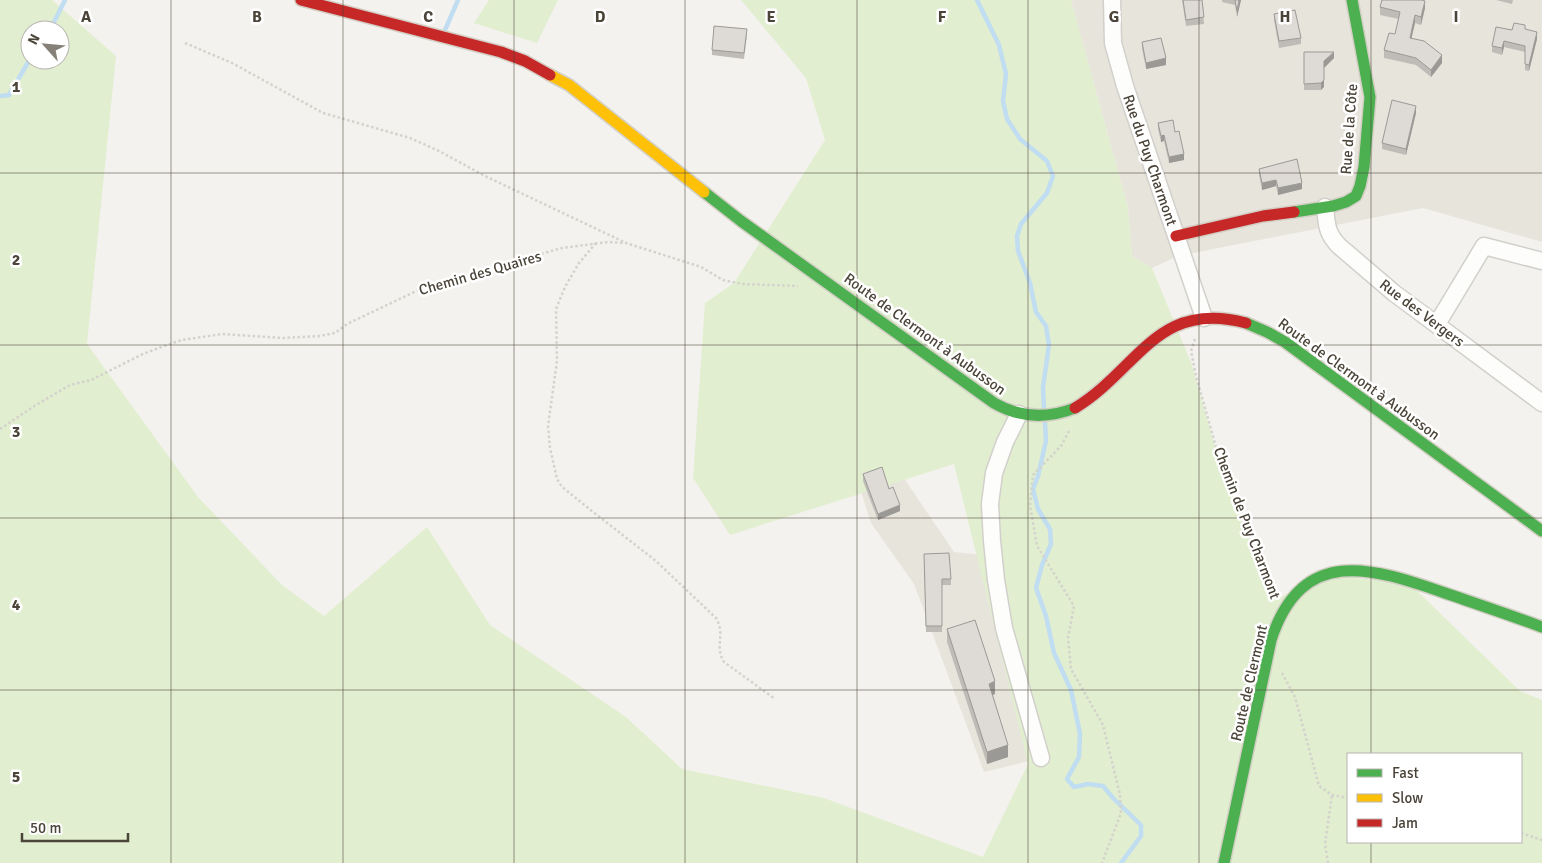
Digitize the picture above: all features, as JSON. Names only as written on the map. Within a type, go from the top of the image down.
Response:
[{"type":"main road","name":"Route de Clermont à Aubusson","points":[[301,0],[501,52],[526,61],[555,76],[584,96],[710,197],[772,243],[970,387],[994,403],[1019,414],[1047,416],[1077,408],[1099,393],[1143,347],[1160,334],[1181,323],[1204,318],[1227,318],[1244,321],[1277,337],[1542,531]]},
{"type":"main road","name":"Rue de la Côte","points":[[1176,236],[1263,216],[1325,208],[1346,202],[1356,196],[1364,167],[1370,97],[1352,0]]},
{"type":"main road","name":"Route de Clermont","points":[[1224,863],[1251,742],[1267,658],[1276,625],[1294,594],[1310,581],[1340,570],[1371,571],[1409,580],[1542,626]]},
{"type":"street","name":"Rue du Puy Charmont","points":[[1112,0],[1113,43],[1125,86],[1204,318]]},
{"type":"street","name":"Rue des Vergers","points":[[1325,208],[1328,232],[1338,246],[1394,293],[1542,403]]},
{"type":"street","points":[[1437,324],[1484,246],[1542,261]]},
{"type":"street","points":[[1019,414],[1005,442],[994,472],[990,504],[991,522],[996,580],[1004,628],[1041,758]]},
{"type":"path","points":[[184,43],[232,63],[323,112],[401,135],[424,144],[485,176],[626,243]]},
{"type":"path","points":[[596,243],[579,263],[564,287],[556,309],[557,360],[548,426],[556,479],[562,487],[590,510],[656,561],[716,618],[721,626],[720,655],[724,662],[776,699]]},
{"type":"path","name":"Chemin des Quaires","points":[[0,428],[70,385],[91,380],[143,354],[182,340],[222,334],[284,338],[320,336],[334,333],[356,320],[427,286],[562,248],[596,243],[626,243],[701,267],[723,280],[743,284],[806,286]]},
{"type":"path","name":"Chemin de Puy Charmont","points":[[1204,318],[1191,352],[1196,376],[1220,461],[1281,614]]},
{"type":"path","points":[[1070,429],[1061,446],[1033,475],[1030,505],[1037,546],[1074,606],[1068,638],[1071,669],[1103,724],[1120,795],[1121,813],[1102,863]]},
{"type":"path","points":[[1267,658],[1284,674],[1295,696],[1320,786],[1332,795],[1347,798]]},
{"type":"path","points":[[1328,863],[1326,844],[1332,795]]},
{"type":"path","points":[[1522,833],[1542,840]]},
{"type":"shaded area","points":[[1071,0],[1542,0],[1542,242],[1423,208],[1178,256],[1152,268],[1132,256],[1128,208]]},
{"type":"shaded area","points":[[897,468],[954,552],[994,556],[1041,758],[984,772],[914,584],[871,523],[857,479]]},
{"type":"green space","points":[[0,0],[52,0],[116,56],[87,344],[198,497],[282,585],[324,616],[427,527],[490,625],[626,717],[682,769],[824,798],[983,857],[1028,764],[954,464],[730,535],[693,478],[705,303],[734,283],[825,140],[806,78],[741,0],[1071,0],[1128,208],[1132,256],[1152,268],[1192,365],[1213,440],[1251,541],[1276,600],[1318,575],[1409,583],[1520,691],[1542,700],[1542,863],[0,863]]},
{"type":"green space","points":[[489,0],[558,0],[537,43],[474,23]]},
{"type":"building","points":[[1183,0],[1202,0],[1204,17],[1186,20]]},
{"type":"building","points":[[1235,0],[1239,0],[1237,11]]},
{"type":"building","points":[[1382,0],[1425,1],[1421,17],[1415,15],[1410,38],[1424,41],[1442,55],[1431,70],[1416,58],[1384,50],[1389,33],[1395,34],[1400,12],[1380,7]]},
{"type":"building","points":[[1295,10],[1301,38],[1279,41],[1274,14]]},
{"type":"building","points":[[1514,23],[1525,25],[1525,29],[1537,32],[1529,65],[1525,64],[1525,46],[1504,41],[1502,48],[1492,46],[1496,27],[1512,30]]},
{"type":"building","points":[[714,26],[747,29],[744,53],[712,50]]},
{"type":"building","points":[[1161,38],[1166,58],[1146,63],[1142,42]]},
{"type":"building","points":[[1304,52],[1334,52],[1324,61],[1324,80],[1321,83],[1304,84]]},
{"type":"building","points":[[1392,100],[1416,106],[1406,149],[1382,143]]},
{"type":"building","points":[[1173,120],[1175,132],[1179,131],[1184,154],[1169,157],[1164,135],[1161,136],[1158,123]]},
{"type":"building","points":[[1297,159],[1302,183],[1278,188],[1276,180],[1262,183],[1259,169]]},
{"type":"building","points":[[882,467],[889,489],[893,487],[900,505],[878,514],[863,474]]},
{"type":"building","points":[[949,553],[951,579],[942,579],[942,626],[926,626],[924,554]]},
{"type":"building","points":[[975,620],[995,681],[989,684],[1008,745],[987,752],[947,629]]},
{"type":"waterway","points":[[55,20],[65,0]]},
{"type":"waterway","points":[[445,30],[458,0]]},
{"type":"waterway","points":[[977,0],[999,45],[1006,74],[1003,101],[1007,119],[1020,139],[1047,161],[1053,176],[1047,193],[1021,224],[1017,236],[1018,251],[1030,283],[1036,312],[1046,326],[1049,345],[1043,387],[1044,410]]},
{"type":"waterway","points":[[0,96],[9,95],[24,70]]},
{"type":"waterway","points":[[1045,423],[1046,441],[1033,489],[1038,509],[1050,529],[1051,544],[1042,565],[1036,588],[1046,616],[1054,653],[1071,690],[1080,734],[1079,757],[1067,779],[1074,787],[1088,784],[1103,786],[1141,825],[1141,836],[1121,863]]},
{"type":"traffic: fast","points":[[1294,212],[1346,202],[1356,196],[1360,186],[1364,167],[1370,97],[1352,0]]},
{"type":"traffic: fast","points":[[704,192],[741,221],[994,403],[1014,412],[1034,415],[1054,414],[1075,408]]},
{"type":"traffic: fast","points":[[1246,323],[1285,342],[1542,531]]},
{"type":"traffic: fast","points":[[1224,863],[1271,640],[1284,610],[1301,589],[1320,577],[1342,571],[1366,571],[1418,584],[1542,627]]},
{"type":"traffic: slow","points":[[550,75],[569,85],[704,192]]},
{"type":"traffic: jam","points":[[301,0],[501,52],[525,61],[550,75]]},
{"type":"traffic: jam","points":[[1176,236],[1263,216],[1294,212]]},
{"type":"traffic: jam","points":[[1075,408],[1097,392],[1151,342],[1170,329],[1191,321],[1216,318],[1246,323]]}]
